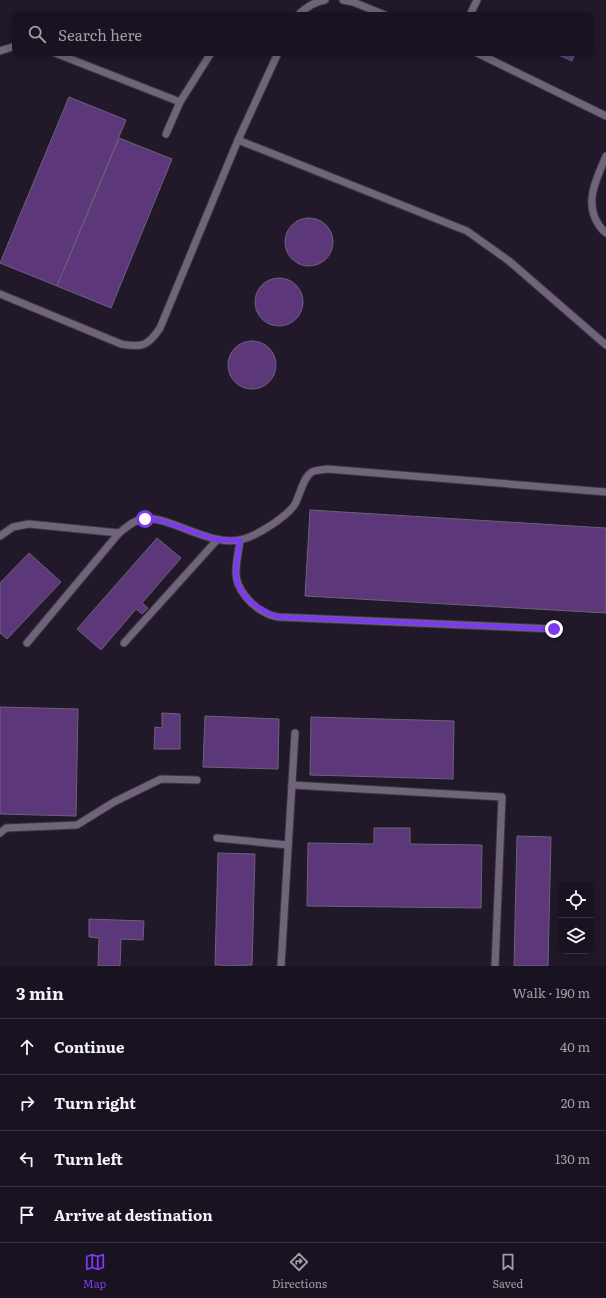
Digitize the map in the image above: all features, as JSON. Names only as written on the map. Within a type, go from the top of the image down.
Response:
[{"type":"lane","points":[[301,12],[317,2],[325,0]]},
{"type":"lane","points":[[343,0],[353,2],[378,12]]},
{"type":"lane","points":[[471,12],[476,0]]},
{"type":"lane","points":[[0,51],[12,47]]},
{"type":"lane","points":[[63,56],[180,102]]},
{"type":"lane","points":[[166,134],[180,102],[209,56]]},
{"type":"lane","points":[[0,294],[121,344],[134,346],[144,344],[153,339],[160,328],[238,140],[277,56]]},
{"type":"lane","points":[[482,56],[606,116]]},
{"type":"lane","points":[[238,140],[467,231],[521,270],[606,345]]},
{"type":"lane","points":[[606,156],[593,190],[591,203],[594,216],[599,226],[606,233]]},
{"type":"lane","points":[[27,643],[119,533],[134,522],[145,519],[159,520],[217,540],[240,540],[275,523],[288,512],[294,505],[305,480],[312,472],[327,469],[606,492]]},
{"type":"lane","points":[[0,536],[13,527],[29,524],[119,533]]},
{"type":"lane","points":[[124,643],[217,540]]},
{"type":"lane","points":[[240,540],[236,572],[238,584],[244,595],[253,604],[264,613],[278,617],[554,629]]},
{"type":"lane","points":[[281,966],[295,733]]},
{"type":"lane","points":[[0,833],[6,828],[77,825],[114,802],[161,779],[197,780]]},
{"type":"lane","points":[[292,785],[502,798],[495,966]]},
{"type":"lane","points":[[216,838],[288,845]]},
{"type":"building","points":[[561,56],[574,56],[572,61]]},
{"type":"building","points":[[69,97],[126,120],[57,286],[0,263]]},
{"type":"building","points":[[119,138],[172,159],[111,308],[57,286]]},
{"type":"building","points":[[309,218],[318,220],[326,225],[331,233],[333,242],[331,251],[326,259],[318,264],[309,266],[300,264],[292,259],[287,251],[285,242],[287,233],[292,225],[300,220]]},
{"type":"building","points":[[279,278],[288,280],[296,285],[301,293],[303,302],[301,311],[296,319],[288,324],[279,326],[270,324],[262,319],[257,311],[255,302],[257,293],[262,285],[270,280]]},
{"type":"building","points":[[252,341],[261,343],[269,348],[274,356],[276,365],[274,374],[269,382],[261,387],[252,389],[243,387],[235,382],[230,374],[228,365],[230,356],[235,348],[243,343]]},
{"type":"building","points":[[310,510],[606,528],[606,613],[305,596]]},
{"type":"building","points":[[157,538],[181,558],[142,603],[148,608],[142,614],[136,609],[101,650],[77,629]]},
{"type":"building","points":[[29,553],[61,582],[7,639],[0,633],[0,583]]},
{"type":"building","points":[[0,707],[78,709],[76,816],[0,814]]},
{"type":"building","points":[[162,713],[180,714],[180,749],[154,749],[155,727],[162,728]]},
{"type":"building","points":[[205,716],[279,719],[278,769],[203,767]]},
{"type":"building","points":[[311,717],[454,721],[453,779],[310,775]]},
{"type":"building","points":[[374,828],[410,828],[410,844],[482,845],[481,908],[307,906],[308,843],[374,844]]},
{"type":"building","points":[[517,836],[551,837],[548,966],[514,966]]},
{"type":"building","points":[[218,853],[255,854],[252,965],[215,965]]},
{"type":"building","points":[[89,919],[144,921],[143,940],[121,939],[120,966],[98,966],[99,938],[89,937]]},
{"type":"route","points":[[145,519],[159,520],[217,540],[240,540],[236,572],[238,584],[244,595],[253,604],[264,613],[278,617],[554,629]]}]
